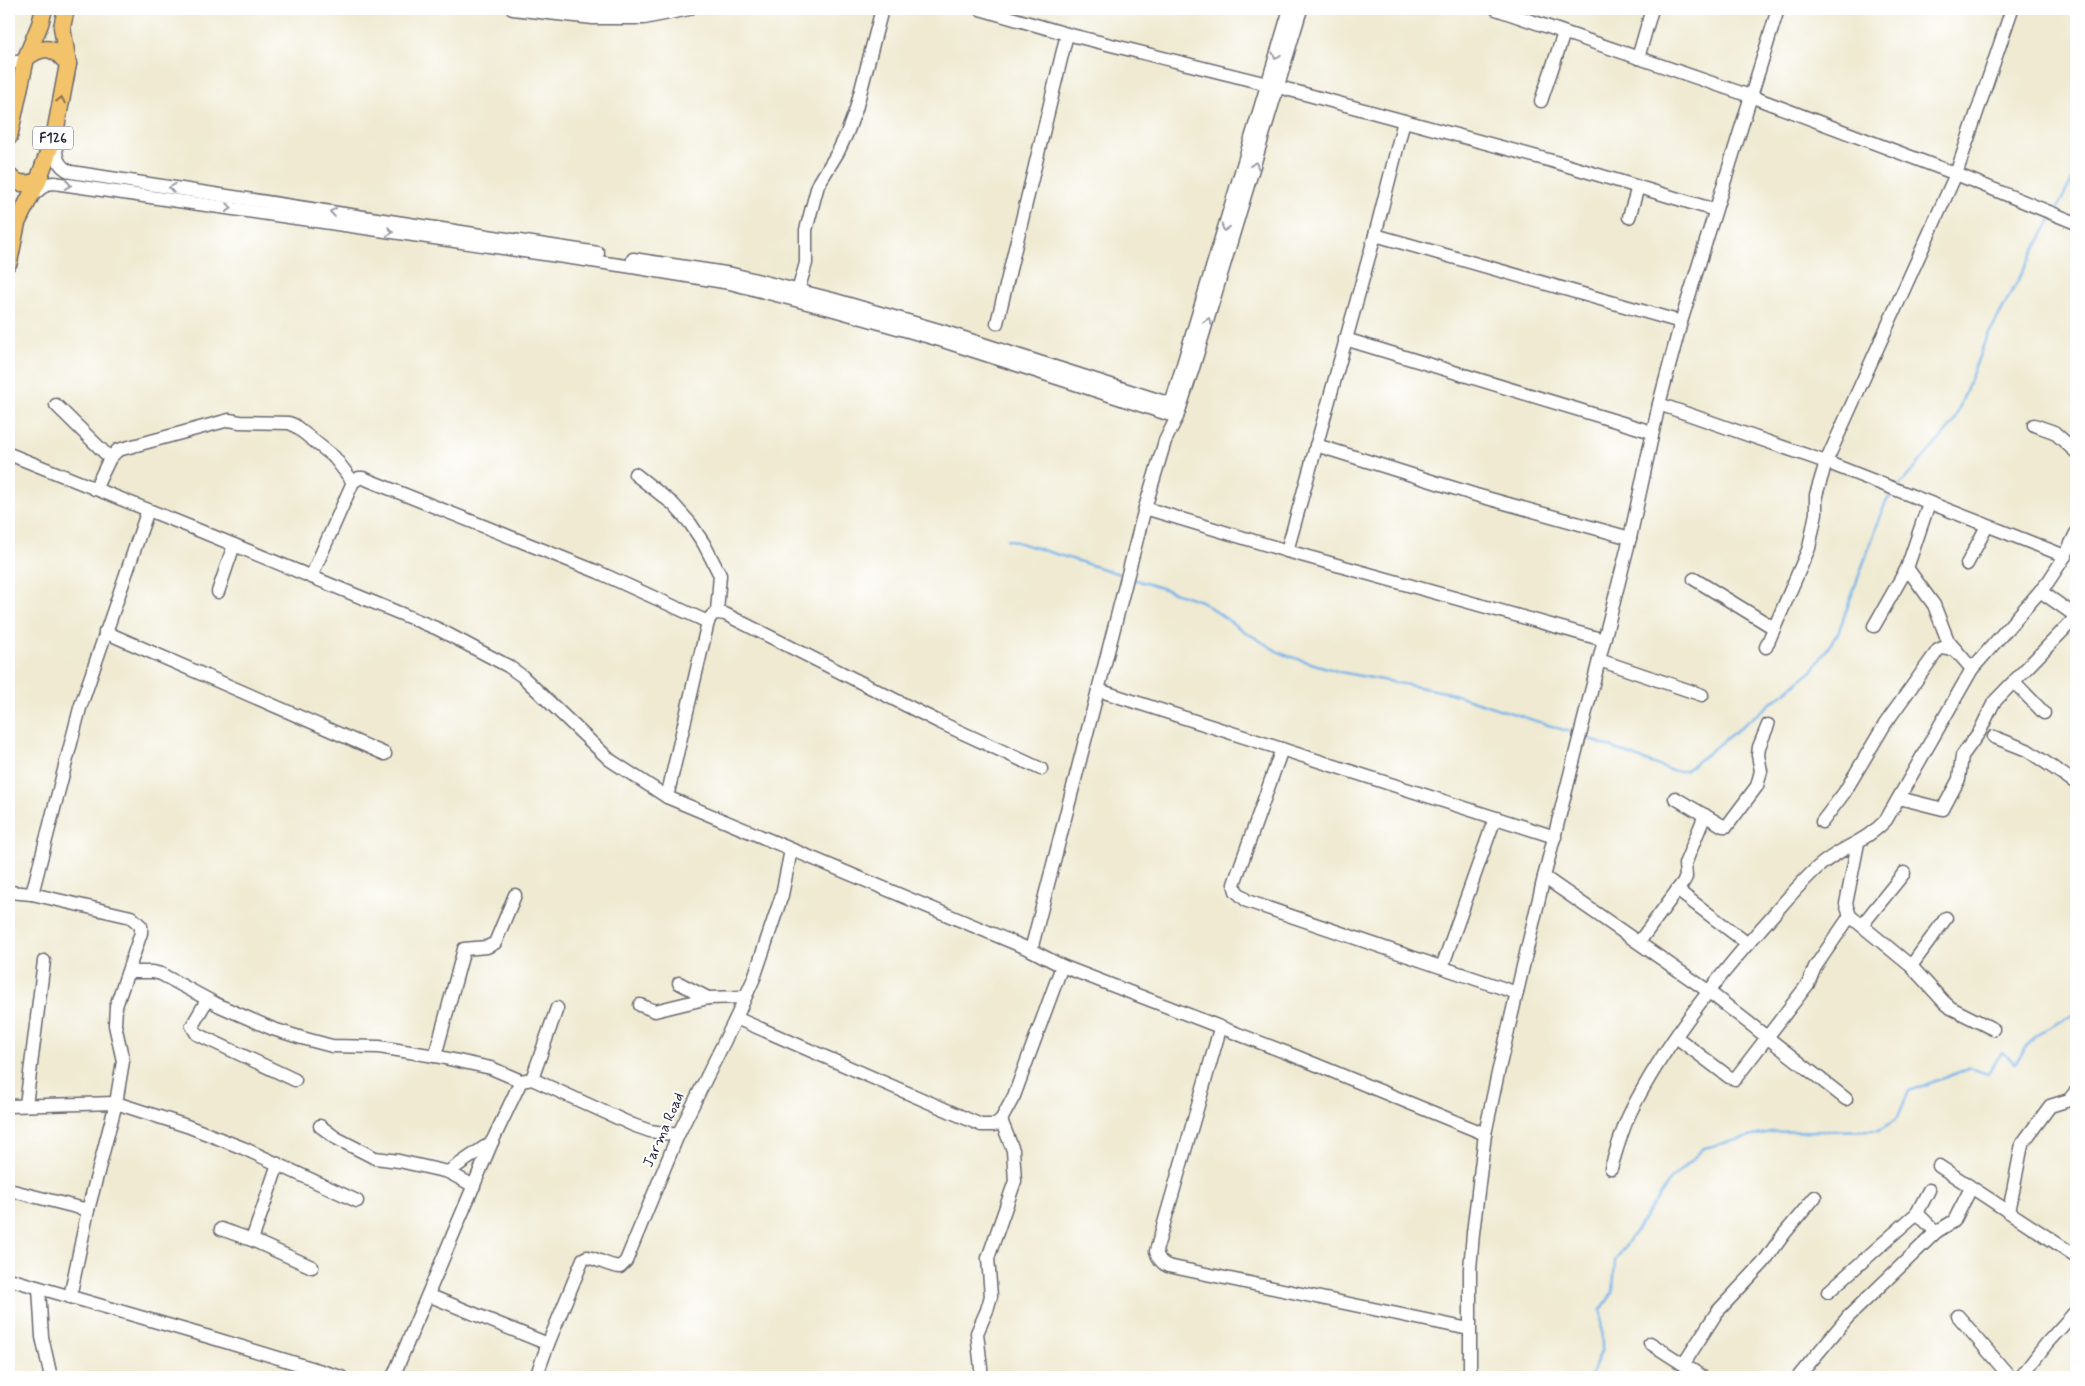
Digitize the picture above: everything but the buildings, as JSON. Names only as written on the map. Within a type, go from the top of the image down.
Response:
[{"type":"main road","name":"F126","points":[[9,137],[12,98],[44,9]]},
{"type":"main road","name":"F126","points":[[9,262],[17,223],[38,181],[55,133],[68,64],[62,27],[66,9]]},
{"type":"main road","points":[[26,60],[38,50],[46,49],[57,53],[68,64]]},
{"type":"main road","points":[[9,176],[18,183],[26,185],[38,181]]},
{"type":"street","points":[[513,9],[593,18],[644,18],[689,9]]},
{"type":"street","points":[[798,291],[806,263],[806,230],[818,185],[838,152],[856,109],[882,9]]},
{"type":"street","points":[[980,9],[1067,34],[1273,86],[1552,161],[1715,210]]},
{"type":"street","points":[[1031,950],[1145,508],[1174,411],[1194,368],[1273,86],[1290,9]]},
{"type":"street","points":[[1174,411],[1178,381],[1273,86],[1301,9]]},
{"type":"street","points":[[1496,9],[1750,96],[1956,174],[2076,223]]},
{"type":"street","points":[[1638,58],[1652,9]]},
{"type":"street","points":[[1470,1377],[1472,1233],[1485,1134],[1544,877],[1630,538],[1659,404],[1681,322],[1778,9]]},
{"type":"street","points":[[1766,647],[1808,548],[1816,513],[1816,495],[1826,462],[1956,174],[2012,9]]},
{"type":"street","points":[[1541,101],[1564,32]]},
{"type":"street","points":[[997,323],[1067,34]]},
{"type":"street","points":[[9,62],[26,60]]},
{"type":"street","points":[[1287,550],[1344,339],[1375,235],[1404,121]]},
{"type":"street","points":[[55,133],[56,157],[59,164],[71,172],[732,274],[798,291],[942,331],[1141,401],[1160,419],[1166,437]]},
{"type":"street","points":[[27,202],[40,188],[54,183],[626,266],[730,284],[830,308],[1174,411]]},
{"type":"street","points":[[1629,217],[1638,187]]},
{"type":"street","points":[[1375,235],[1681,322]]},
{"type":"street","points":[[1344,339],[1652,432]]},
{"type":"street","points":[[1141,401],[1159,394],[1178,381]]},
{"type":"street","points":[[1659,404],[1826,462],[2064,556]]},
{"type":"street","points":[[56,405],[110,458]]},
{"type":"street","points":[[95,489],[110,458],[118,450],[229,420],[289,423],[332,455],[353,482]]},
{"type":"street","points":[[2034,425],[2054,432],[2076,452]]},
{"type":"street","points":[[1316,445],[1476,495],[1630,538]]},
{"type":"street","points":[[9,454],[438,629],[508,666],[522,676],[610,760],[667,797],[1031,950],[1062,966],[1220,1029],[1295,1056],[1485,1134]]},
{"type":"street","points":[[635,474],[673,504],[690,523],[704,544],[720,575],[712,617],[667,797]]},
{"type":"street","points":[[311,577],[353,482],[356,479],[363,478],[712,617],[724,614],[939,722],[1041,769]]},
{"type":"street","points":[[1874,626],[1907,568],[1929,503]]},
{"type":"street","points":[[1145,508],[1604,640]]},
{"type":"street","points":[[32,894],[80,708],[148,510]]},
{"type":"street","points":[[1967,564],[1987,526]]},
{"type":"street","points":[[1611,1168],[1631,1111],[1676,1037],[1708,991],[1748,944],[1821,865],[1878,830],[1900,798],[1972,669],[2040,590],[2064,556],[2076,533]]},
{"type":"street","points":[[218,592],[234,545]]},
{"type":"street","points":[[1907,568],[1934,605],[1948,641],[1972,669]]},
{"type":"street","points":[[1694,579],[1774,628]]},
{"type":"street","points":[[1900,798],[1943,809],[1958,779],[1962,756],[1980,731],[1994,702],[2076,616],[2040,590]]},
{"type":"street","points":[[105,632],[385,754]]},
{"type":"street","points":[[1822,822],[1844,793],[1885,724],[1938,650],[1942,648],[1955,650]]},
{"type":"street","points":[[1599,660],[1702,695]]},
{"type":"street","points":[[2014,682],[2044,713]]},
{"type":"street","points":[[1098,690],[1555,837]]},
{"type":"street","points":[[1676,798],[1723,826],[1727,826],[1757,786],[1761,771],[1758,755],[1759,747],[1768,725]]},
{"type":"street","points":[[1994,737],[2027,750],[2076,783]]},
{"type":"street","points":[[1282,750],[1234,884],[1236,891],[1247,901],[1517,994]]},
{"type":"street","points":[[1639,942],[1686,877],[1685,864],[1705,815]]},
{"type":"street","points":[[1442,967],[1495,818]]},
{"type":"street","points":[[1858,843],[1846,904],[1850,916],[1911,966],[1944,1002],[1993,1029]]},
{"type":"street","name":"Jarma Road","points":[[536,1377],[583,1259],[587,1257],[594,1258],[612,1266],[620,1267],[626,1261],[678,1135],[746,997],[765,948],[782,895],[791,850]]},
{"type":"street","points":[[1862,925],[1904,873]]},
{"type":"street","points":[[1544,877],[1708,991],[1846,1098]]},
{"type":"street","points":[[1677,890],[1748,944]]},
{"type":"street","points":[[9,892],[32,894],[131,917],[138,921],[141,926],[141,933],[114,1016],[123,1061],[116,1104],[88,1210],[70,1297]]},
{"type":"street","points":[[435,1056],[464,949],[487,947],[495,943],[515,895]]},
{"type":"street","points":[[1676,1037],[1732,1079],[1737,1077],[1768,1038],[1795,998],[1808,984],[1815,967],[1850,916]]},
{"type":"street","points":[[1911,966],[1946,918]]},
{"type":"street","points":[[26,1105],[44,961]]},
{"type":"street","points":[[736,1018],[982,1125],[994,1125],[1001,1120],[1014,1096],[1062,966]]},
{"type":"street","points":[[128,972],[153,972],[161,974],[208,1000],[273,1029],[332,1046],[379,1047],[491,1068],[526,1080],[632,1125],[650,1131],[678,1135]]},
{"type":"street","points":[[679,983],[708,998]]},
{"type":"street","points":[[640,1005],[655,1011],[708,998],[746,997]]},
{"type":"street","points":[[208,1000],[192,1026],[196,1034],[295,1080]]},
{"type":"street","points":[[393,1377],[492,1142],[526,1080],[557,1008]]},
{"type":"street","points":[[1220,1029],[1156,1251],[1162,1263],[1168,1266],[1470,1329]]},
{"type":"street","points":[[2009,1212],[2022,1144],[2050,1106],[2069,1100],[2076,1091]]},
{"type":"street","points":[[9,1106],[116,1104],[187,1126],[278,1164],[357,1201]]},
{"type":"street","points":[[982,1377],[977,1333],[991,1296],[988,1258],[1015,1181],[1014,1150],[1001,1120]]},
{"type":"street","points":[[320,1126],[336,1138],[375,1158],[399,1161],[448,1172],[474,1186]]},
{"type":"street","points":[[448,1172],[492,1142]]},
{"type":"street","points":[[252,1240],[278,1164]]},
{"type":"street","points":[[1939,1166],[2009,1212],[2073,1249]]},
{"type":"street","points":[[1798,1377],[1848,1317],[1936,1232],[1956,1219],[1971,1188]]},
{"type":"street","points":[[9,1190],[88,1210]]},
{"type":"street","points":[[1828,1292],[1917,1213],[1929,1190]]},
{"type":"street","points":[[1683,1365],[1717,1312],[1763,1264],[1784,1234],[1815,1197]]},
{"type":"street","points":[[1917,1213],[1936,1232]]},
{"type":"street","points":[[221,1229],[252,1240],[312,1267]]},
{"type":"street","points":[[9,1279],[216,1339],[316,1374],[340,1377]]},
{"type":"street","points":[[39,1288],[42,1337],[51,1377]]},
{"type":"street","points":[[428,1295],[548,1344]]},
{"type":"street","points":[[2021,1377],[2047,1343],[2076,1311]]},
{"type":"street","points":[[1958,1316],[2010,1377]]},
{"type":"street","points":[[1650,1343],[1702,1377]]},
{"type":"waterway","points":[[2056,211],[2076,172]]},
{"type":"waterway","points":[[1899,486],[1953,424],[1985,341],[2052,218]]},
{"type":"waterway","points":[[1584,737],[1672,771],[1685,771],[1812,671],[1838,633],[1886,501],[1894,493]]},
{"type":"waterway","points":[[1007,539],[1123,575]]},
{"type":"waterway","points":[[1130,578],[1201,601],[1242,630],[1282,654],[1340,672],[1450,693],[1576,734]]},
{"type":"waterway","points":[[1590,1377],[1602,1349],[1601,1310],[1613,1292],[1615,1261],[1671,1179],[1704,1148],[1770,1132],[1879,1130],[1897,1119],[1909,1091],[1970,1068],[1988,1074],[2002,1052],[2015,1063],[2035,1036],[2076,1013]]}]
